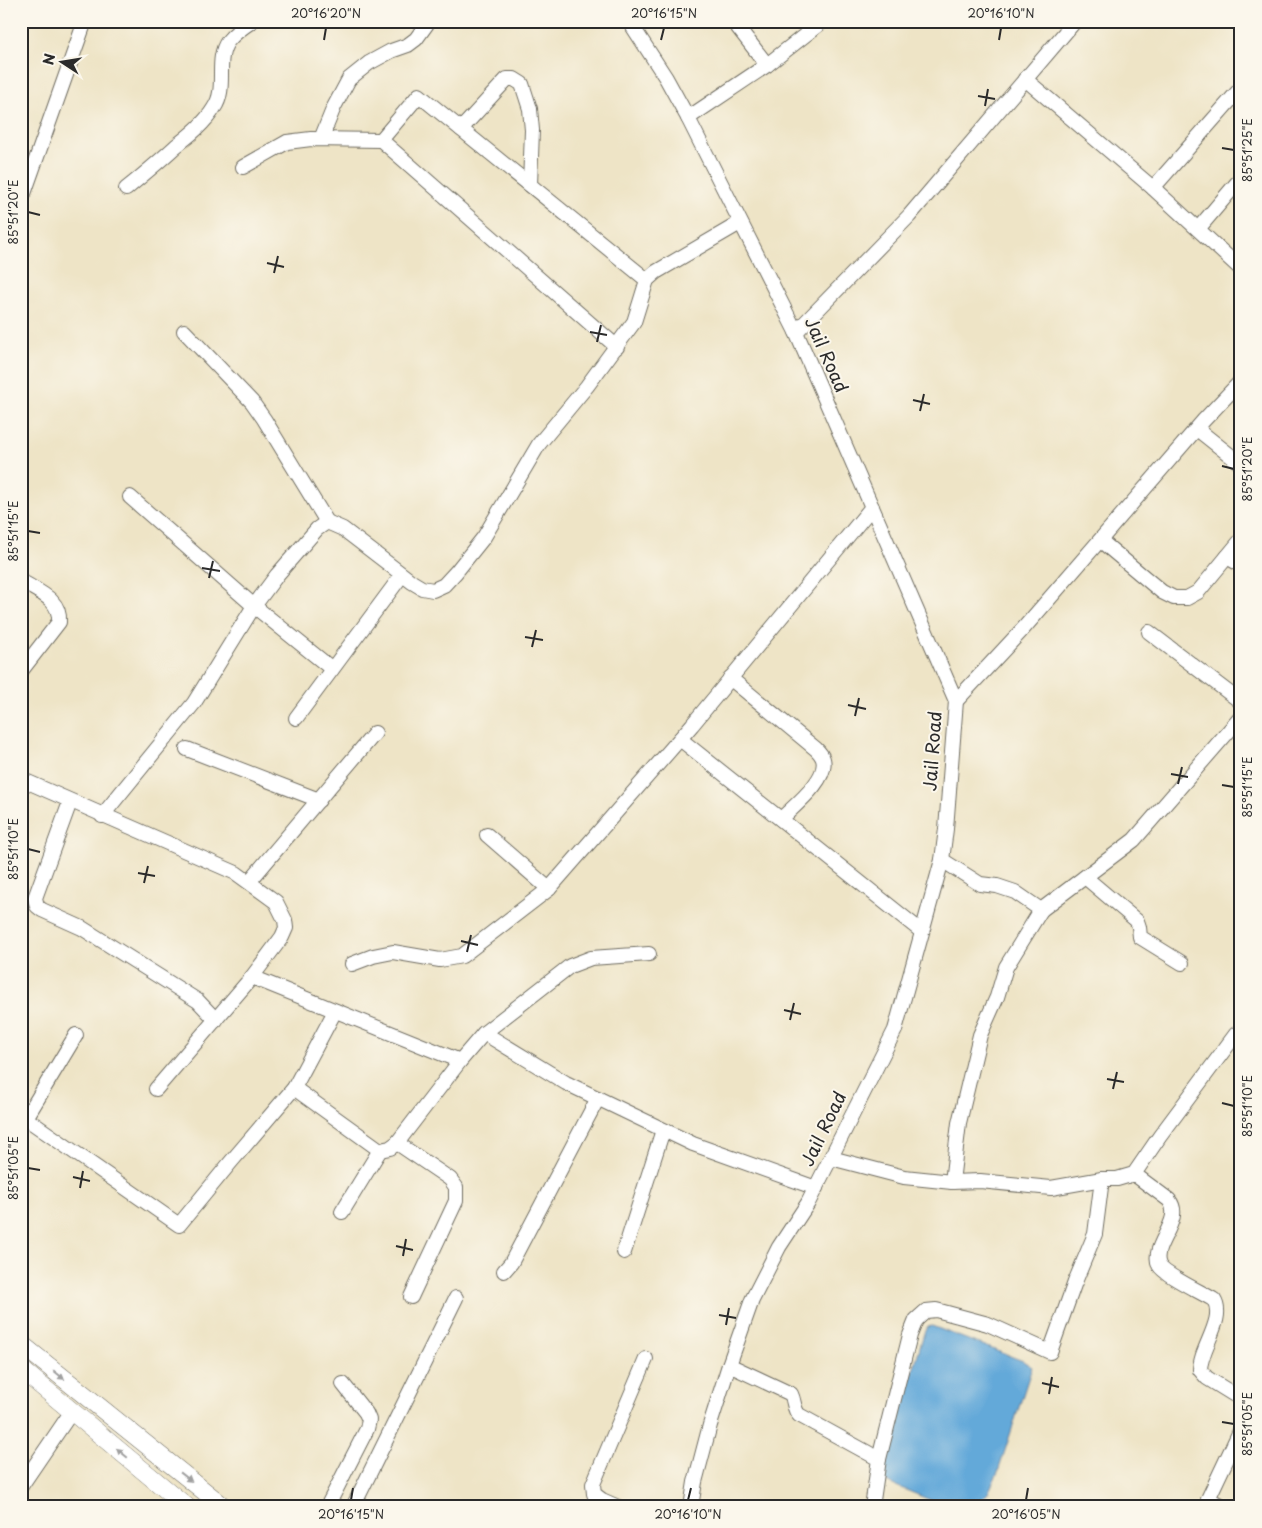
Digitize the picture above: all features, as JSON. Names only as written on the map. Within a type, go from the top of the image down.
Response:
[{"type":"main road","points":[[21,1344],[224,1507]]},
{"type":"main road","points":[[21,1370],[187,1507]]},
{"type":"street","points":[[21,202],[85,21]]},
{"type":"street","points":[[126,189],[198,128],[214,109],[219,100],[223,54],[228,42],[252,21]]},
{"type":"street","points":[[322,140],[334,106],[349,79],[369,63],[408,45],[416,39],[429,21]]},
{"type":"street","name":"Jail Road","points":[[629,21],[666,78],[688,118],[796,332],[956,701],[942,860],[895,1030],[816,1188],[779,1247],[752,1300],[728,1365],[710,1425],[695,1482],[691,1507]]},
{"type":"street","points":[[733,21],[767,65]]},
{"type":"street","points":[[688,118],[767,65],[823,21]]},
{"type":"street","points":[[796,332],[910,216],[1075,21]]},
{"type":"street","points":[[461,129],[507,79],[514,79],[522,84],[530,109],[532,130],[530,185]]},
{"type":"street","points":[[1026,80],[1153,188],[1241,269]]},
{"type":"street","points":[[1153,188],[1241,88]]},
{"type":"street","points":[[381,140],[419,95],[647,280]]},
{"type":"street","points":[[243,166],[287,142],[381,140],[617,347]]},
{"type":"street","points":[[1198,229],[1237,183],[1241,187]]},
{"type":"street","points":[[184,331],[252,402],[326,522],[343,529],[402,575],[422,588],[433,590],[444,586],[484,536],[539,444],[617,347],[634,322],[647,280],[656,272],[740,223]]},
{"type":"street","points":[[956,701],[1023,629],[1241,381]]},
{"type":"street","points":[[1197,429],[1241,464]]},
{"type":"street","points":[[130,497],[254,606],[332,669]]},
{"type":"street","points":[[352,964],[373,956],[393,952],[440,960],[462,956],[549,889],[680,739],[872,507]]},
{"type":"street","points":[[102,816],[194,703],[254,606],[317,529],[326,522]]},
{"type":"street","points":[[1101,541],[1162,592],[1174,598],[1187,598],[1198,592],[1241,540]]},
{"type":"street","points":[[1227,557],[1241,565]]},
{"type":"street","points":[[296,718],[402,575]]},
{"type":"street","points":[[21,581],[53,601],[60,612],[59,622],[21,671]]},
{"type":"street","points":[[1149,632],[1241,702]]},
{"type":"street","points":[[730,678],[816,749],[823,758],[824,766],[818,782],[781,819]]},
{"type":"street","points":[[952,1182],[959,1123],[980,1035],[997,997],[1006,968],[1041,910],[1134,840],[1241,717]]},
{"type":"street","points":[[1228,730],[1241,738]]},
{"type":"street","points":[[249,882],[375,733]]},
{"type":"street","points":[[680,739],[921,931]]},
{"type":"street","points":[[188,750],[318,800]]},
{"type":"street","points":[[21,780],[236,873],[276,902],[285,920],[286,928],[282,937],[216,1020],[156,1090]]},
{"type":"street","points":[[70,802],[35,898],[37,906],[82,928],[198,1001],[216,1020]]},
{"type":"street","points":[[487,835],[549,889]]},
{"type":"street","points":[[942,860],[980,884],[997,886],[1015,892],[1041,910]]},
{"type":"street","points":[[1086,877],[1137,922],[1140,927],[1140,937],[1182,963]]},
{"type":"street","points":[[294,1088],[380,1150],[390,1148],[397,1143],[484,1033],[570,966],[591,958],[649,954]]},
{"type":"street","points":[[252,976],[460,1062]]},
{"type":"street","points":[[76,1035],[23,1117],[179,1225],[294,1088],[335,1011]]},
{"type":"street","points":[[831,1158],[904,1177],[952,1182],[980,1181],[1051,1188],[1102,1179],[1117,1179],[1134,1174],[1160,1136],[1236,1034],[1241,1030]]},
{"type":"street","points":[[484,1033],[566,1082],[663,1130],[693,1144],[816,1188]]},
{"type":"street","points":[[504,1271],[511,1263],[598,1098]]},
{"type":"street","points":[[624,1252],[663,1130]]},
{"type":"street","points":[[397,1143],[450,1179],[456,1187],[456,1201],[411,1297]]},
{"type":"street","points":[[342,1212],[380,1150]]},
{"type":"street","points":[[1134,1174],[1169,1200],[1174,1206],[1174,1215],[1157,1256],[1160,1266],[1168,1274],[1214,1300],[1218,1306],[1218,1316],[1200,1361],[1200,1370],[1207,1378],[1241,1399]]},
{"type":"street","points":[[872,1507],[879,1460],[910,1335],[916,1320],[926,1311],[936,1310],[988,1324],[1050,1352],[1094,1234],[1102,1179]]},
{"type":"street","points":[[353,1507],[456,1298]]},
{"type":"street","points":[[618,1507],[594,1494],[593,1484],[646,1360]]},
{"type":"street","points":[[728,1365],[791,1394],[793,1407],[799,1415],[879,1460]]},
{"type":"street","points":[[327,1507],[367,1429],[369,1420],[343,1384]]},
{"type":"street","points":[[21,1486],[72,1411]]},
{"type":"street","points":[[1224,1507],[1208,1499],[1241,1429]]},
{"type":"water","points":[[932,1326],[1023,1361],[1032,1367],[998,1472],[988,1493],[972,1507],[945,1506],[884,1481],[884,1470],[924,1333],[927,1327]]}]
